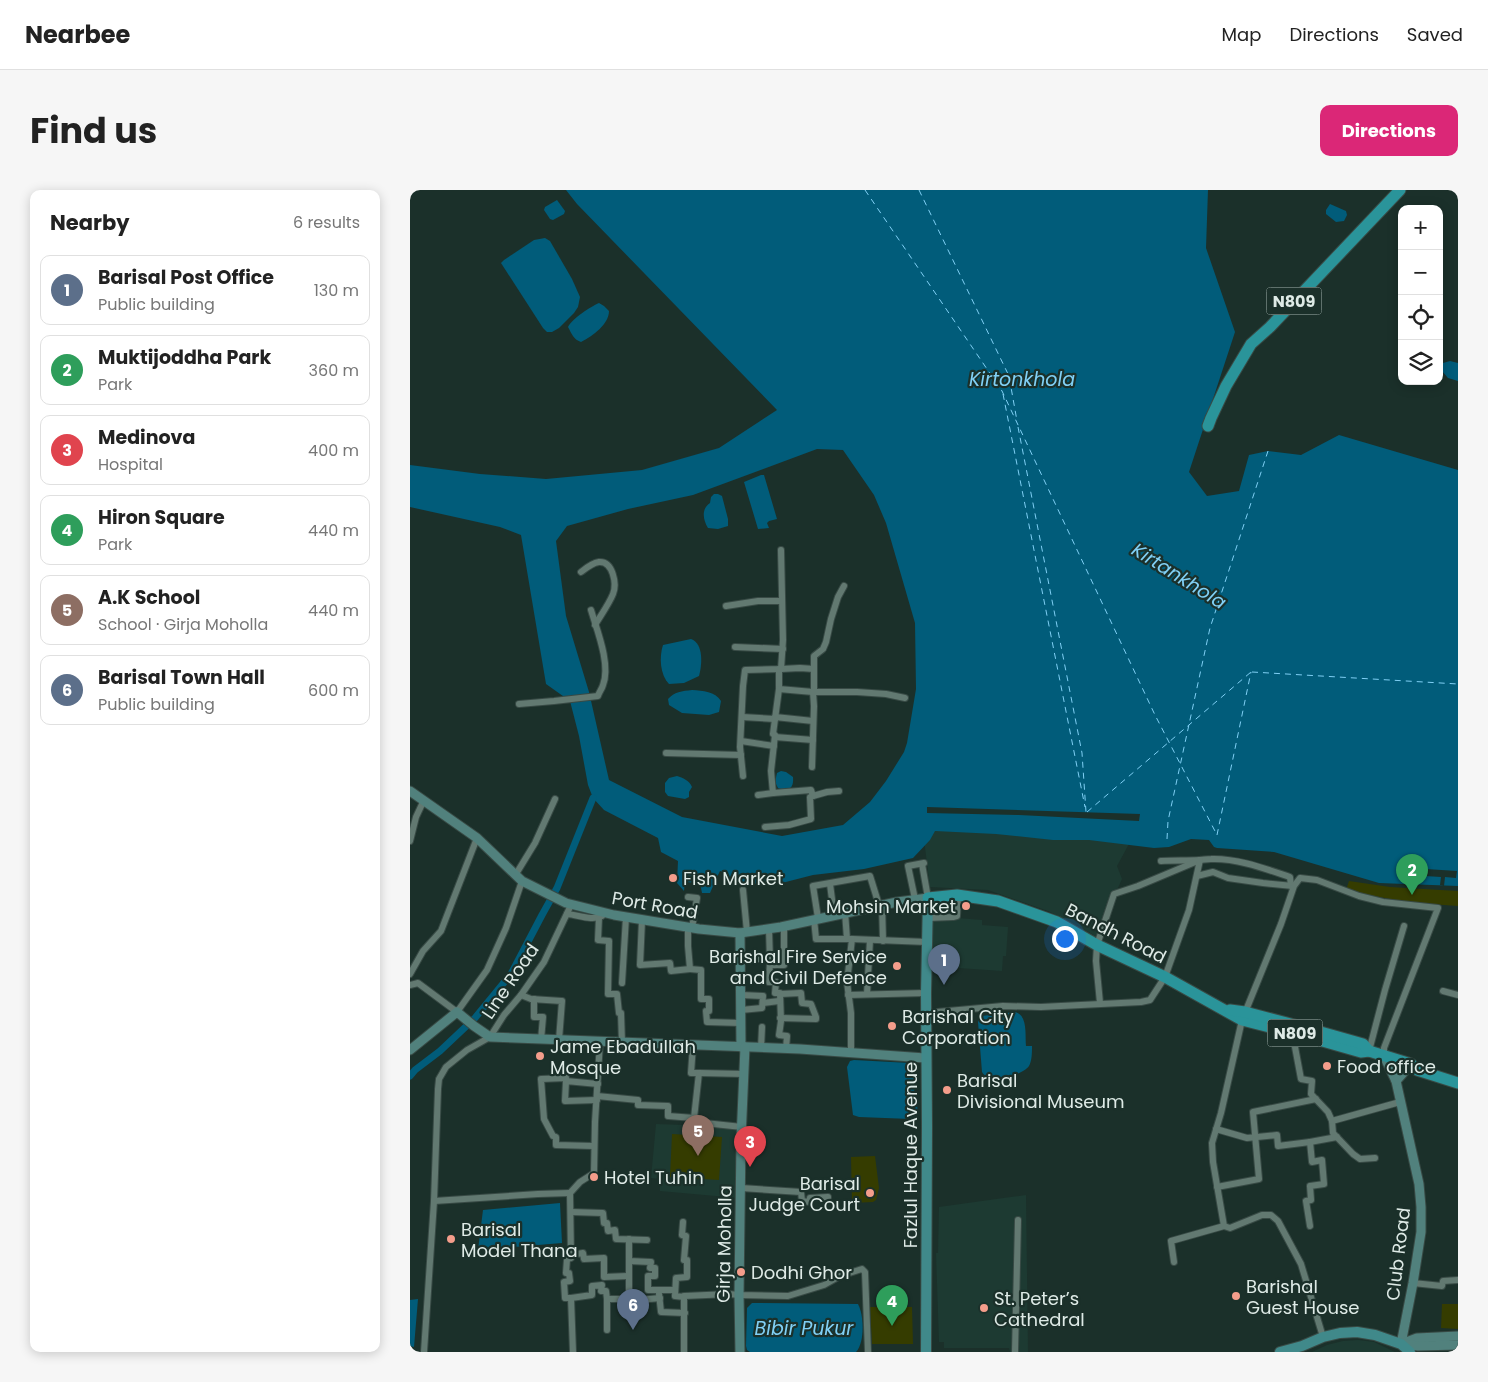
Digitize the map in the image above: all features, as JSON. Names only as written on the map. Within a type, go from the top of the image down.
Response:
[{"type":"highway","name":"N809","points":[[1208,426],[1226,386],[1251,344],[1270,327],[1400,190]]},
{"type":"highway","name":"Bandh Road","points":[[928,898],[958,895],[998,901],[1057,922],[1097,945],[1165,977],[1223,1009],[1298,1034],[1361,1052],[1369,1051],[1411,1064],[1419,1063],[1458,1076]]},
{"type":"highway","name":"Bandh Road","points":[[1244,1016],[1363,1044],[1369,1051]]},
{"type":"highway","name":"Bandh Road","points":[[1411,1064],[1417,1070],[1458,1083]]},
{"type":"main road","name":"Port Road","points":[[410,791],[477,838],[519,877],[542,892],[568,907],[603,915],[690,928],[744,932],[769,929],[880,905],[928,898]]},
{"type":"main road","name":"Fazlul Haque Avenue","points":[[926,1352],[927,1126],[925,1058],[928,898]]},
{"type":"main road","name":"Girja Moholla","points":[[740,1352],[739,1295],[742,1127],[745,1074],[741,1010],[741,958],[744,932]]},
{"type":"main road","points":[[410,1050],[457,1012],[465,1020],[490,1037],[786,1049],[925,1058]]},
{"type":"main road","name":"Club Road","points":[[1384,1056],[1396,1081],[1419,1184],[1421,1232],[1401,1344]]},
{"type":"main road","points":[[1396,1081],[1411,1064]]},
{"type":"main road","points":[[1280,1352],[1302,1346],[1323,1337],[1357,1332],[1374,1335],[1401,1344],[1418,1346],[1458,1345]]},
{"type":"main road","points":[[1401,1344],[1417,1338],[1458,1336]]},
{"type":"main road","points":[[1401,1344],[1410,1352]]},
{"type":"street","points":[[773,793],[771,771],[775,734],[773,734],[783,649],[781,550]]},
{"type":"street","points":[[581,572],[598,562],[605,563],[610,568],[614,577],[614,593],[595,625]]},
{"type":"street","points":[[812,768],[814,656],[823,649],[826,642],[838,597],[844,586]]},
{"type":"street","points":[[726,606],[758,601],[782,601]]},
{"type":"street","points":[[519,704],[598,696],[604,684],[605,669],[603,651],[591,610]]},
{"type":"street","points":[[735,647],[783,649]]},
{"type":"street","points":[[743,776],[741,742],[745,670],[814,669]]},
{"type":"street","points":[[779,689],[886,694],[905,698]]},
{"type":"street","points":[[742,717],[814,721]]},
{"type":"street","points":[[775,737],[813,740]]},
{"type":"street","points":[[741,742],[774,746]]},
{"type":"street","points":[[666,754],[741,755]]},
{"type":"street","points":[[758,795],[811,790],[813,796]]},
{"type":"street","points":[[765,827],[811,819],[810,797],[839,791]]},
{"type":"street","points":[[477,838],[441,931],[423,951],[410,975],[457,1012],[487,970],[506,928],[519,877],[555,799]]},
{"type":"street","points":[[410,841],[416,818],[424,800]]},
{"type":"street","points":[[1161,861],[1212,859],[1239,862],[1290,877],[1292,886],[1281,924],[1244,1016],[1212,1143],[1213,1162],[1224,1226]]},
{"type":"street","points":[[926,1013],[1003,1006],[1041,1007],[1150,1000],[1165,977],[1190,910],[1200,860]]},
{"type":"street","points":[[1100,1004],[1096,961],[1097,945],[1114,894],[1200,860]]},
{"type":"street","points":[[915,899],[908,866],[923,863],[928,898]]},
{"type":"street","points":[[1197,876],[1213,872],[1228,878],[1292,886]]},
{"type":"street","points":[[883,941],[880,905],[870,876],[813,886],[816,939],[849,939],[883,941],[927,942]]},
{"type":"street","points":[[1292,886],[1300,878],[1317,880],[1359,896],[1384,902],[1438,908],[1384,1048],[1384,1056]]},
{"type":"street","points":[[830,884],[834,915]]},
{"type":"street","points":[[743,890],[744,932]]},
{"type":"street","points":[[928,918],[957,916],[958,895]]},
{"type":"street","points":[[688,897],[697,898],[688,946],[690,969]]},
{"type":"street","name":"Line Road","points":[[424,1352],[434,1202],[439,1078],[446,1067],[459,1056],[490,1037],[544,962],[568,907]]},
{"type":"street","points":[[845,912],[849,939],[847,982],[851,1013],[850,1053]]},
{"type":"street","points":[[603,915],[598,940],[609,941],[608,994],[617,994],[619,1013],[622,1013],[622,1042]]},
{"type":"street","points":[[622,982],[626,917]]},
{"type":"street","points":[[642,920],[640,965],[670,963],[671,971],[701,970],[701,999],[709,999],[709,1011],[706,1011],[707,1022],[742,1022]]},
{"type":"street","points":[[741,958],[784,965],[784,926]]},
{"type":"street","points":[[1369,1051],[1404,926]]},
{"type":"street","points":[[769,929],[769,982],[776,982],[776,992],[780,993],[779,1035],[786,1036],[786,1049]]},
{"type":"street","points":[[867,994],[870,940]]},
{"type":"street","points":[[410,986],[418,983]]},
{"type":"street","points":[[1443,991],[1458,995]]},
{"type":"street","points":[[762,1003],[801,993],[802,1003],[812,1004],[816,1017],[816,1019],[780,1018]]},
{"type":"street","points":[[848,995],[926,993]]},
{"type":"street","points":[[521,995],[534,999],[562,1001],[559,1040]]},
{"type":"street","points":[[741,1010],[762,1008],[763,996],[742,995]]},
{"type":"street","points":[[534,999],[534,1017],[542,1018],[541,1040]]},
{"type":"street","points":[[761,1048],[762,1027]]},
{"type":"street","points":[[1298,1034],[1295,1046],[1301,1079],[1312,1082],[1311,1094],[1328,1112],[1332,1121],[1333,1133],[1360,1159],[1375,1158]]},
{"type":"street","points":[[600,1042],[594,1173],[580,1182],[570,1193],[571,1258],[567,1259],[566,1273],[569,1273],[570,1281],[564,1282],[565,1298],[592,1295],[592,1286],[602,1285],[601,1291],[606,1291],[607,1299],[607,1330]]},
{"type":"street","points":[[693,1045],[692,1072],[745,1074]]},
{"type":"street","points":[[699,1073],[695,1122],[742,1127]]},
{"type":"street","points":[[594,1146],[556,1145],[556,1137],[553,1136],[544,1119],[541,1079],[566,1078],[566,1080],[598,1084]]},
{"type":"street","points":[[566,1080],[565,1101],[597,1098],[638,1100],[638,1105],[668,1106],[668,1116],[694,1118]]},
{"type":"street","points":[[1218,1187],[1259,1179],[1253,1112],[1316,1099]]},
{"type":"street","points":[[1332,1121],[1400,1102]]},
{"type":"street","points":[[1216,1129],[1247,1138],[1277,1135],[1278,1146],[1336,1137]]},
{"type":"street","points":[[1310,1142],[1312,1162],[1322,1160],[1324,1184],[1310,1186],[1311,1200],[1306,1201],[1310,1226]]},
{"type":"street","points":[[741,1188],[801,1192],[802,1201],[810,1202],[810,1198],[828,1197]]},
{"type":"street","points":[[434,1202],[570,1193]]},
{"type":"street","points":[[570,1212],[603,1213],[604,1223],[607,1223],[608,1231],[615,1230],[616,1239],[648,1240]]},
{"type":"street","points":[[1174,1262],[1171,1241],[1224,1226],[1230,1228],[1262,1215],[1271,1215],[1278,1221],[1301,1264],[1323,1337]]},
{"type":"street","points":[[1015,1352],[1018,1220]]},
{"type":"street","points":[[683,1222],[682,1235],[686,1236],[684,1260],[687,1260],[687,1277],[676,1278],[675,1296],[729,1294],[788,1296],[824,1285],[840,1276],[862,1269],[866,1272],[868,1352]]},
{"type":"street","points":[[629,1239],[629,1299]]},
{"type":"street","points":[[571,1254],[583,1254],[584,1260],[604,1258],[604,1277],[628,1276]]},
{"type":"street","points":[[629,1261],[650,1262],[650,1268],[655,1268],[655,1276],[648,1276],[648,1290],[675,1290]]},
{"type":"street","points":[[1413,1283],[1442,1286],[1443,1281],[1458,1280]]},
{"type":"street","points":[[659,1290],[661,1312],[685,1313]]},
{"type":"street","points":[[684,1297],[684,1352]]},
{"type":"street","points":[[571,1298],[574,1352]]},
{"type":"street","points":[[607,1299],[629,1299],[629,1301],[660,1298]]},
{"type":"shaded area","points":[[1143,818],[1117,866],[1122,879],[1107,912],[1098,939],[1048,911],[988,890],[930,887],[923,831]]},
{"type":"shaded area","points":[[933,916],[982,920],[982,925],[1008,927],[1006,956],[1003,956],[1002,971],[930,966]]},
{"type":"shaded area","points":[[656,1124],[740,1127],[738,1198],[660,1191],[660,1179],[651,1178]]},
{"type":"shaded area","points":[[1026,1195],[1028,1352],[1010,1352],[1009,1348],[944,1348],[944,1342],[939,1342],[936,1253],[938,1253],[939,1207]]},
{"type":"shaded area","points":[[1358,1340],[1374,1342],[1395,1352],[1312,1352],[1327,1345]]},
{"type":"green space","points":[[1349,881],[1390,887],[1458,891],[1458,906],[1402,901],[1346,890]]},
{"type":"green space","points":[[672,1134],[722,1137],[719,1180],[670,1177]]},
{"type":"green space","points":[[875,1156],[879,1188],[876,1200],[873,1202],[852,1203],[851,1157]]},
{"type":"green space","points":[[1442,1304],[1458,1304],[1458,1329],[1441,1328]]},
{"type":"green space","points":[[870,1307],[912,1307],[913,1344],[872,1344]]},
{"type":"water","name":"Kirtonkhola","points":[[566,190],[1208,190],[1206,248],[1235,332],[1189,472],[1207,496],[1239,491],[1249,455],[1268,451],[1301,455],[1339,435],[1458,470],[1458,886],[1379,883],[1274,852],[1217,848],[1209,840],[1191,839],[1169,847],[1154,848],[1089,840],[1053,840],[996,834],[935,831],[930,840],[913,858],[864,869],[813,875],[778,884],[726,883],[726,873],[720,871],[710,893],[702,893],[700,883],[685,882],[684,891],[677,883],[678,861],[661,852],[658,838],[604,810],[593,798],[588,785],[570,701],[546,684],[521,535],[500,527],[410,507],[410,465],[480,474],[546,479],[642,470],[719,448],[777,410],[577,204]],"holes":[[[817,449],[843,450],[874,495],[886,523],[915,623],[916,689],[907,743],[904,752],[886,781],[870,802],[843,825],[782,836],[682,817],[609,780],[589,692],[566,616],[556,541],[567,526],[628,509],[693,495]]]},
{"type":"water","points":[[557,200],[565,211],[564,214],[553,220],[550,219],[544,210],[545,207]]},
{"type":"water","points":[[1330,204],[1346,211],[1347,215],[1344,221],[1336,222],[1326,214]]},
{"type":"water","points":[[545,238],[550,241],[580,297],[578,307],[574,313],[559,328],[552,332],[547,332],[543,328],[501,263],[534,240]]},
{"type":"water","points":[[599,303],[609,311],[606,320],[600,329],[581,342],[578,341],[568,327],[587,310]]},
{"type":"water","points":[[1450,361],[1458,363],[1458,381],[1448,378],[1443,372],[1443,363]]},
{"type":"water","points":[[764,475],[777,519],[767,523],[769,528],[758,529],[744,482]]},
{"type":"water","points":[[714,494],[722,496],[728,519],[728,526],[718,529],[708,528],[704,518],[705,508],[710,503],[711,497]]},
{"type":"water","points":[[691,639],[698,645],[700,650],[701,666],[699,676],[684,683],[669,684],[661,666],[663,645]]},
{"type":"water","points":[[692,690],[715,695],[721,701],[719,712],[709,715],[682,713],[669,705],[668,699],[673,695],[682,691]]},
{"type":"water","points":[[781,771],[793,777],[793,784],[788,789],[778,788],[775,782],[777,773]]},
{"type":"water","points":[[677,776],[688,781],[692,787],[689,797],[685,799],[668,796],[665,792],[665,783],[669,778]]},
{"type":"water","points":[[1015,1012],[1024,1021],[1026,1046],[1032,1046],[1030,1064],[1025,1070],[1013,1075],[998,1078],[985,1076],[982,1072],[979,1018]]},
{"type":"water","points":[[850,1061],[910,1063],[916,1065],[917,1086],[915,1086],[914,1092],[915,1096],[917,1096],[917,1099],[915,1099],[915,1105],[917,1105],[916,1115],[911,1119],[859,1117],[853,1115],[847,1067]]},
{"type":"water","points":[[560,1203],[562,1243],[478,1250],[483,1210]]},
{"type":"water","points":[[418,1299],[414,1347],[410,1346],[410,1300]]},
{"type":"water","name":"Bibir Pukur","points":[[752,1303],[858,1304],[863,1328],[859,1348],[856,1352],[750,1352],[746,1346],[747,1308]]},
{"type":"pier","points":[[927,807],[1140,814],[1139,821],[927,813]]},
{"type":"pier","points":[[1426,869],[1457,871],[1456,878],[1445,877],[1444,886],[1440,885],[1441,877],[1425,876]]},
{"type":"waterway","points":[[410,1076],[475,1018],[511,974],[557,888],[593,798]]},
{"type":"ferry route","points":[[865,190],[1002,391],[1155,715],[1217,835]]},
{"type":"ferry route","points":[[919,190],[1009,376],[1017,421]]},
{"type":"ferry route","points":[[1003,394],[1085,807]]},
{"type":"ferry route","points":[[1018,427],[1082,753],[1086,812]]},
{"type":"ferry route","points":[[1167,839],[1168,821],[1210,628],[1268,451]]},
{"type":"ferry route","points":[[1087,812],[1251,672]]},
{"type":"ferry route","points":[[1217,835],[1251,672]]},
{"type":"ferry route","points":[[1252,672],[1458,684]]},
{"type":"place","name":"Fish Market","points":[[673,878]]},
{"type":"place","name":"Muktijoddha Park","points":[[1412,895]]},
{"type":"place","name":"Mohsin Market","points":[[966,906]]},
{"type":"place","name":"Barishal Fire Service and Civil Defence","points":[[897,966]]},
{"type":"place","name":"Barisal Post Office","points":[[944,985]]},
{"type":"place","name":"Barishal City Corporation","points":[[892,1026]]},
{"type":"place","name":"Jame Ebadullah Mosque","points":[[540,1056]]},
{"type":"place","name":"Food office","points":[[1327,1066]]},
{"type":"place","name":"Barisal Divisional Museum","points":[[947,1090]]},
{"type":"place","name":"A.K School","points":[[698,1156]]},
{"type":"place","name":"Medinova","points":[[750,1167]]},
{"type":"place","name":"Hotel Tuhin","points":[[594,1177]]},
{"type":"place","name":"Barisal Judge Court","points":[[870,1193]]},
{"type":"place","name":"Barisal Model Thana","points":[[451,1239]]},
{"type":"place","name":"Dodhi Ghor","points":[[741,1272]]},
{"type":"place","name":"Barishal Guest House","points":[[1236,1296]]},
{"type":"place","name":"St. Peter’s Cathedral","points":[[984,1308]]},
{"type":"place","name":"Hiron Square","points":[[892,1326]]},
{"type":"place","name":"Barisal Town Hall","points":[[633,1330]]},
{"type":"water label","name":"Kirtankhola","points":[[1179,576]]}]
